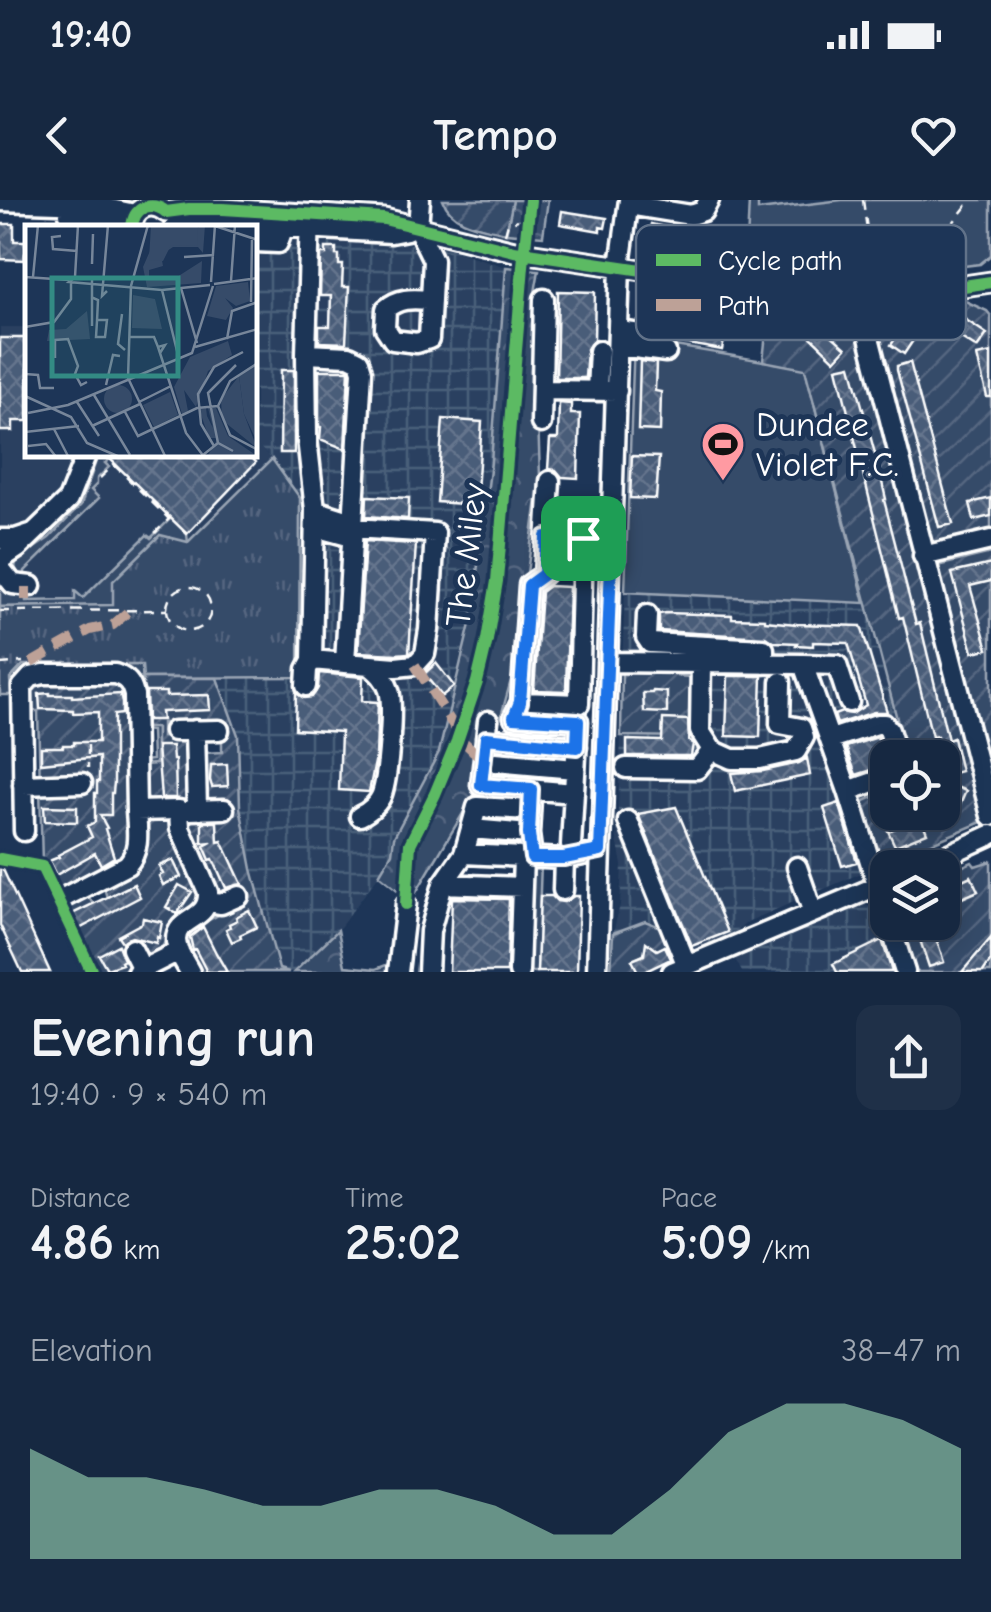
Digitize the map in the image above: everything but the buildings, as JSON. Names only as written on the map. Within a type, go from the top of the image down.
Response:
[{"type":"street","points":[[420,200],[418,229],[433,260],[430,300]]},
{"type":"street","points":[[597,972],[620,266],[629,202],[698,215],[709,200]]},
{"type":"street","points":[[0,201],[86,204],[129,223]]},
{"type":"street","points":[[129,223],[144,206],[156,206],[170,222],[208,225]]},
{"type":"street","points":[[170,222],[189,209],[223,209],[310,220],[384,219],[418,229],[502,241],[540,254],[636,268]]},
{"type":"street","points":[[0,210],[129,223]]},
{"type":"street","points":[[258,226],[284,226],[310,220]]},
{"type":"street","points":[[306,686],[312,660],[315,519],[307,438],[310,220]]},
{"type":"street","points":[[258,242],[278,243],[284,226]]},
{"type":"street","points":[[966,286],[991,282]]},
{"type":"street","points":[[541,424],[544,299]]},
{"type":"street","points":[[619,339],[636,338]]},
{"type":"street","points":[[619,339],[666,352]]},
{"type":"street","points":[[876,340],[923,556],[991,816]]},
{"type":"street","points":[[597,391],[599,351]]},
{"type":"street","points":[[306,354],[349,356],[359,361],[362,371],[346,663]]},
{"type":"street","points":[[542,390],[617,392]]},
{"type":"street","points":[[0,560],[35,533],[47,513],[72,494],[85,458]]},
{"type":"street","points":[[550,481],[544,574],[529,585],[520,702],[514,717],[578,721],[571,845],[563,890]]},
{"type":"street","points":[[312,660],[396,667],[415,664],[425,654],[434,533],[352,529],[315,519]]},
{"type":"street","points":[[0,540],[35,533]]},
{"type":"street","points":[[546,537],[612,538]]},
{"type":"street","points":[[520,702],[578,704],[583,538]]},
{"type":"street","points":[[923,556],[991,540]]},
{"type":"street","points":[[0,568],[13,584],[31,586]]},
{"type":"street","points":[[646,615],[646,637],[650,643],[764,649],[764,664]]},
{"type":"street","points":[[607,662],[837,665],[848,702]]},
{"type":"street","points":[[701,663],[700,731],[712,750],[732,759],[760,759],[796,750],[804,738],[800,728],[780,724],[781,682]]},
{"type":"street","points":[[803,664],[870,851]]},
{"type":"street","points":[[360,816],[382,797],[390,727],[390,692],[381,675],[369,665]]},
{"type":"street","points":[[24,831],[22,688],[31,678],[44,674],[124,677],[134,695],[135,857],[127,865],[65,896]]},
{"type":"street","points":[[579,682],[606,683]]},
{"type":"street","points":[[831,740],[876,724],[884,724],[892,740]]},
{"type":"street","points":[[174,730],[219,730]]},
{"type":"street","points":[[190,972],[179,950],[178,930],[203,912],[208,902],[208,892],[180,828],[188,810],[195,730]]},
{"type":"street","points":[[574,793],[481,785],[487,730],[577,747]]},
{"type":"street","points":[[626,768],[697,770],[712,750]]},
{"type":"street","points":[[484,761],[576,769]]},
{"type":"street","points":[[24,785],[82,783]]},
{"type":"street","points":[[848,791],[870,783]]},
{"type":"street","points":[[519,972],[531,789]]},
{"type":"street","points":[[428,972],[430,930],[443,884],[464,854],[478,806],[530,810]]},
{"type":"street","points":[[136,811],[224,809]]},
{"type":"street","points":[[628,821],[680,969],[870,889]]},
{"type":"street","points":[[471,830],[529,834]]},
{"type":"street","points":[[958,850],[991,835]]},
{"type":"street","points":[[464,854],[568,858],[600,851]]},
{"type":"street","points":[[797,867],[813,913]]},
{"type":"street","points":[[91,883],[100,902]]},
{"type":"street","points":[[443,884],[522,887]]},
{"type":"street","points":[[208,902],[221,904],[239,896]]},
{"type":"street","points":[[398,972],[406,904]]},
{"type":"street","points":[[894,940],[904,972]]},
{"type":"street","points":[[132,949],[140,971],[179,950]]},
{"type":"path","points":[[526,233],[530,200]]},
{"type":"path","points":[[863,200],[864,225]]},
{"type":"path","points":[[951,225],[971,200]]},
{"type":"path","points":[[502,241],[508,223],[528,217]]},
{"type":"path","points":[[100,478],[114,464],[169,519],[154,533]]},
{"type":"path","points":[[188,587],[206,596],[211,608],[207,622],[190,631],[177,628],[167,610],[175,592],[188,587]]},
{"type":"path","points":[[0,611],[167,610]]},
{"type":"path","points":[[0,664],[23,662]]},
{"type":"path","points":[[82,783],[88,768],[88,745]]},
{"type":"shaded area","points":[[258,234],[440,246],[506,267],[491,462],[471,620],[439,752],[394,837],[392,853],[379,875],[338,930],[294,972],[279,970],[252,869],[240,807],[238,735],[217,678],[298,677],[300,498],[258,446]]},
{"type":"shaded area","points":[[0,327],[25,327],[25,458],[258,458],[258,446],[272,459],[188,543],[114,606],[0,607]]},
{"type":"shaded area","points":[[625,592],[865,603],[902,740],[870,740],[870,799],[860,803],[875,850],[870,850],[870,869],[749,921],[731,935],[675,960],[660,927],[645,921],[613,933],[620,905],[622,865],[617,839],[621,736],[690,736],[690,677],[685,676],[685,669],[622,669]]},
{"type":"shaded area","points":[[862,904],[870,907],[870,940],[882,940],[892,972],[742,972],[734,957]]},
{"type":"green space","points":[[443,200],[513,200],[506,233],[461,220]]},
{"type":"green space","points":[[513,200],[548,200],[543,236],[506,233]]},
{"type":"green space","points":[[749,200],[758,200],[758,210],[842,200],[991,200],[991,255],[980,264],[966,266],[966,225],[748,225]]},
{"type":"green space","points":[[506,267],[539,270],[534,298],[540,477],[514,669],[500,720],[482,719],[476,746],[478,788],[411,901],[379,875],[392,853],[394,837],[439,752],[471,620],[491,462]]},
{"type":"green space","points":[[966,301],[991,316],[991,529],[931,544],[879,340],[966,340]]},
{"type":"green space","points":[[634,339],[805,368],[865,603],[625,592]]},
{"type":"green space","points":[[765,340],[860,340],[984,821],[915,850],[875,850],[860,803],[870,799],[870,830],[960,830],[960,740],[903,740],[805,369],[763,361]]},
{"type":"green space","points":[[97,458],[109,458],[105,463],[109,467],[91,490],[99,498],[25,571],[25,576],[20,575],[15,568],[17,560],[49,538],[81,505]]},
{"type":"green space","points":[[272,459],[300,498],[299,677],[143,678],[142,665],[23,665],[10,679],[11,695],[0,695],[0,607],[113,605],[113,581],[160,535],[188,542]]},
{"type":"green space","points":[[171,518],[187,534],[188,543],[114,606],[0,607],[0,585],[4,583],[25,594],[26,601],[75,600],[75,591],[83,598],[147,535],[151,538]]},
{"type":"green space","points":[[991,553],[991,779],[937,566]]},
{"type":"green space","points":[[23,665],[142,665],[144,727],[156,728],[156,765],[144,765],[143,761],[152,760],[151,731],[143,730],[136,682],[27,671],[16,680],[11,695],[10,679]]},
{"type":"green space","points":[[622,669],[677,669],[677,676],[691,677],[690,737],[621,736]]},
{"type":"green space","points":[[143,678],[217,678],[238,735],[240,807],[252,869],[279,969],[289,972],[199,972],[190,956],[185,940],[190,930],[245,901],[216,889],[189,829],[191,821],[211,802],[206,796],[204,753],[222,752],[222,722],[162,723],[162,737],[179,738],[188,745],[189,797],[171,802],[149,800],[144,792],[144,765],[156,764],[156,728],[144,728]]},
{"type":"green space","points":[[113,682],[125,693],[129,845],[124,858],[56,891],[42,863],[38,711],[29,711],[29,691],[38,683]]},
{"type":"green space","points":[[162,818],[168,822],[200,897],[195,907],[175,920],[161,950],[148,955],[138,942],[125,948],[129,967],[120,972],[96,972],[64,906],[86,896],[96,909],[108,901],[104,888],[138,866],[144,855],[147,825],[150,820]]},
{"type":"green space","points":[[991,861],[991,972],[916,972],[907,940],[960,940],[960,867],[972,862],[975,866]]},
{"type":"green space","points":[[541,863],[537,972],[524,972],[528,874]]},
{"type":"green space","points":[[645,921],[660,927],[669,945],[654,951],[648,945],[647,953],[633,960],[638,972],[611,972],[613,933]]},
{"type":"green space","points":[[338,930],[345,966],[376,969],[394,962],[393,972],[294,972]]},
{"type":"marked path","points":[[26,587],[26,600]]},
{"type":"marked path","points":[[31,663],[90,630],[113,625],[130,610]]},
{"type":"marked path","points":[[415,665],[464,742],[484,761]]},
{"type":"cycle path","name":"The Miley","points":[[406,904],[410,844],[457,741],[487,640],[497,581],[530,200]]},
{"type":"cycle path","points":[[132,225],[139,211],[149,206],[166,212],[223,209],[384,219],[514,251],[636,269]]},
{"type":"cycle path","points":[[966,286],[991,282]]},
{"type":"cycle path","points":[[0,859],[42,867],[92,972]]},
{"type":"place","name":"Dundee Violet F.C.","points":[[723,482]]},
{"type":"route","points":[[546,537],[583,538],[612,538],[600,851],[564,858],[532,858],[531,789],[481,785],[486,738],[577,747],[578,721],[514,717],[520,702],[529,585],[544,574],[546,537]]}]
